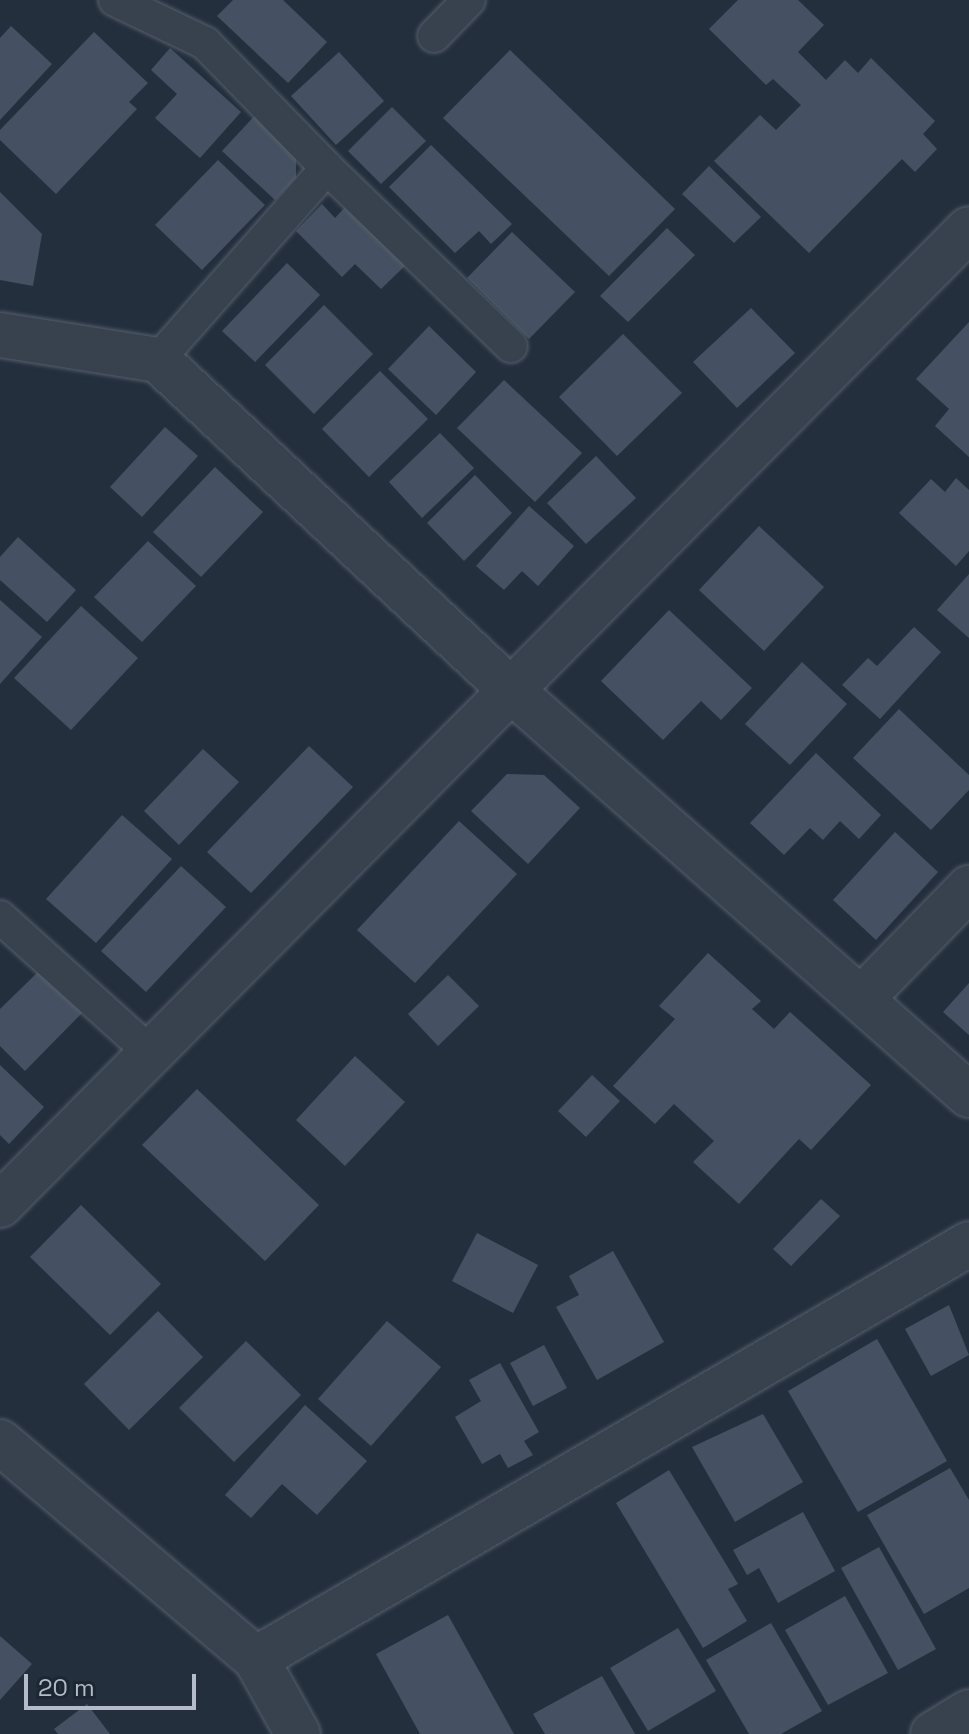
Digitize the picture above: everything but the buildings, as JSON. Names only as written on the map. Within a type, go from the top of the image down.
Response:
[{"type":"street","points":[[0,1205],[969,229]]},
{"type":"street","points":[[0,335],[158,360],[512,691],[864,996],[969,1095]]},
{"type":"street","points":[[864,996],[969,888]]},
{"type":"street","points":[[256,1659],[969,1244]]},
{"type":"street","points":[[0,1442],[256,1659],[298,1734]]},
{"type":"street","points":[[933,1734],[969,1712]]},
{"type":"lane","points":[[115,0],[205,43],[327,168],[511,346]]},
{"type":"lane","points":[[434,36],[469,0]]},
{"type":"lane","points":[[158,360],[327,168]]},
{"type":"lane","points":[[0,917],[151,1053]]}]
